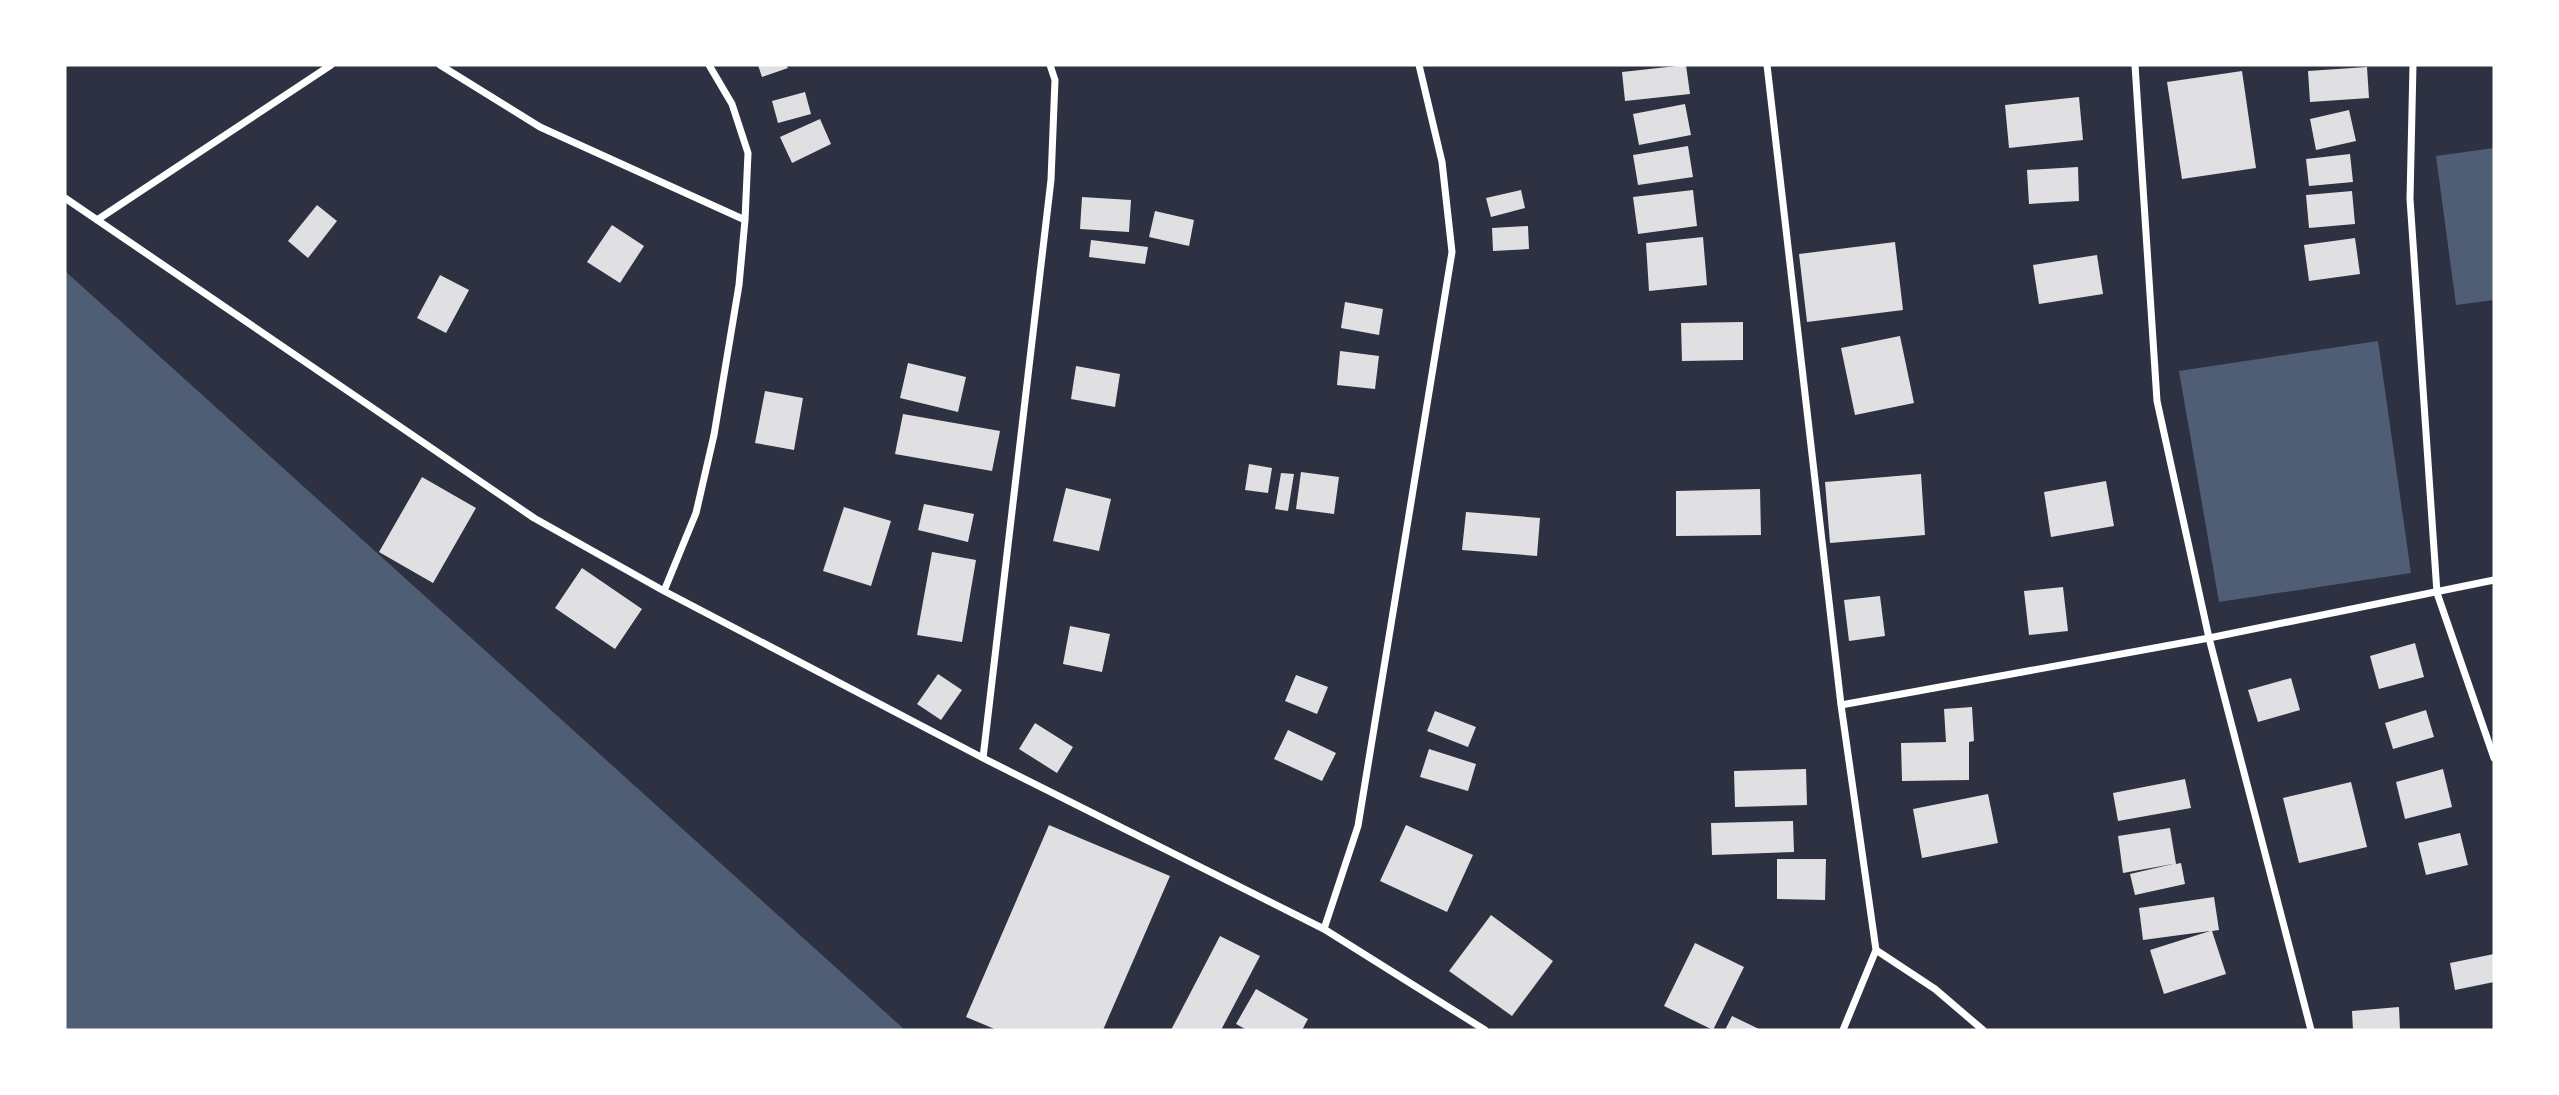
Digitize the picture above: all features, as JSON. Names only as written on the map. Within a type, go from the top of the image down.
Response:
[{"type":"street","points":[[97,220],[331,65]]},
{"type":"street","points":[[440,65],[540,127],[745,220]]},
{"type":"street","points":[[664,591],[696,513],[713,435],[739,285],[745,220],[748,153],[732,104],[709,65]]},
{"type":"street","points":[[983,758],[1051,180],[1055,80],[1050,65]]},
{"type":"street","points":[[1324,929],[1358,826],[1452,252],[1442,162],[1419,65]]},
{"type":"street","points":[[1767,65],[1841,705],[1876,950],[1843,1030]]},
{"type":"street","points":[[2135,65],[2157,401],[2209,638],[2311,1030]]},
{"type":"street","points":[[2413,65],[2410,199],[2437,593],[2494,758]]},
{"type":"street","points":[[65,198],[534,518],[664,591],[983,758],[1324,929],[1485,1030]]},
{"type":"street","points":[[1841,705],[2209,638],[2494,580]]},
{"type":"street","points":[[1876,950],[1935,989],[1983,1030]]},
{"type":"water","points":[[2494,148],[2494,300],[2456,305],[2436,156]]},
{"type":"water","points":[[65,271],[905,1030],[65,1030]]},
{"type":"water","points":[[2378,341],[2411,573],[2219,602],[2179,371]]},
{"type":"building","points":[[758,65],[786,65],[788,68],[762,77]]},
{"type":"building","points":[[1686,65],[1690,94],[1625,101],[1622,72]]},
{"type":"building","points":[[2367,67],[2369,98],[2310,102],[2308,71]]},
{"type":"building","points":[[2242,71],[2256,168],[2182,179],[2167,82]]},
{"type":"building","points":[[805,92],[811,114],[778,123],[772,101]]},
{"type":"building","points":[[2079,97],[2083,140],[2009,148],[2005,105]]},
{"type":"building","points":[[1685,104],[1691,135],[1639,145],[1633,114]]},
{"type":"building","points":[[2349,110],[2356,141],[2316,150],[2310,119]]},
{"type":"building","points":[[820,119],[831,144],[792,163],[780,137]]},
{"type":"building","points":[[1688,146],[1693,177],[1638,185],[1633,155]]},
{"type":"building","points":[[2350,154],[2353,182],[2309,186],[2306,159]]},
{"type":"building","points":[[2078,167],[2079,201],[2029,204],[2027,170]]},
{"type":"building","points":[[1521,190],[1525,208],[1491,217],[1486,198]]},
{"type":"building","points":[[1693,190],[1697,226],[1638,234],[1633,197]]},
{"type":"building","points":[[2352,191],[2355,224],[2309,228],[2306,195]]},
{"type":"building","points":[[1082,197],[1131,200],[1129,232],[1080,229]]},
{"type":"building","points":[[317,205],[337,221],[308,258],[288,241]]},
{"type":"building","points":[[1155,211],[1194,220],[1189,246],[1149,237]]},
{"type":"building","points":[[612,225],[644,246],[620,283],[587,262]]},
{"type":"building","points":[[1528,226],[1529,249],[1493,251],[1492,228]]},
{"type":"building","points":[[1703,237],[1707,285],[1649,291],[1646,243]]},
{"type":"building","points":[[2355,238],[2360,274],[2309,281],[2304,245]]},
{"type":"building","points":[[1091,240],[1148,247],[1145,264],[1089,257]]},
{"type":"building","points":[[1895,242],[1903,310],[1807,322],[1799,254]]},
{"type":"building","points":[[2097,255],[2103,294],[2039,304],[2033,265]]},
{"type":"building","points":[[440,275],[469,290],[446,333],[417,318]]},
{"type":"building","points":[[1345,302],[1383,309],[1379,335],[1341,328]]},
{"type":"building","points":[[1743,322],[1743,360],[1682,361],[1681,323]]},
{"type":"building","points":[[1900,336],[1914,403],[1855,415],[1841,348]]},
{"type":"building","points":[[1340,351],[1379,356],[1375,389],[1337,385]]},
{"type":"building","points":[[908,363],[966,377],[958,412],[900,398]]},
{"type":"building","points":[[1076,366],[1120,374],[1115,407],[1071,399]]},
{"type":"building","points":[[765,391],[803,398],[794,450],[755,443]]},
{"type":"building","points":[[903,414],[1000,431],[992,471],[895,454]]},
{"type":"building","points":[[1249,464],[1272,468],[1268,493],[1245,490]]},
{"type":"building","points":[[1301,472],[1339,477],[1334,514],[1296,509]]},
{"type":"building","points":[[1281,473],[1294,474],[1288,511],[1275,509]]},
{"type":"building","points":[[1921,474],[1925,535],[1830,543],[1825,482]]},
{"type":"building","points":[[422,477],[476,508],[433,583],[379,552]]},
{"type":"building","points":[[2106,481],[2114,526],[2051,537],[2044,492]]},
{"type":"building","points":[[1066,488],[1111,499],[1099,551],[1053,541]]},
{"type":"building","points":[[1760,489],[1761,535],[1676,536],[1676,491]]},
{"type":"building","points":[[924,504],[974,514],[968,542],[918,530]]},
{"type":"building","points":[[844,507],[891,521],[871,586],[823,571]]},
{"type":"building","points":[[1466,512],[1540,518],[1537,556],[1462,550]]},
{"type":"building","points":[[932,552],[976,560],[962,642],[917,635]]},
{"type":"building","points":[[582,568],[642,609],[615,649],[555,608]]},
{"type":"building","points":[[2063,587],[2068,631],[2029,635],[2024,591]]},
{"type":"building","points":[[1880,596],[1885,636],[1849,641],[1844,600]]},
{"type":"building","points":[[1070,626],[1110,634],[1102,672],[1063,664]]},
{"type":"building","points":[[2415,643],[2424,677],[2379,689],[2370,656]]},
{"type":"building","points":[[938,674],[962,690],[941,720],[917,704]]},
{"type":"building","points":[[1296,675],[1328,687],[1317,714],[1285,701]]},
{"type":"building","points":[[2291,678],[2300,710],[2258,722],[2248,690]]},
{"type":"building","points":[[1972,707],[1974,741],[1969,742],[1969,780],[1902,781],[1901,743],[1946,742],[1944,709]]},
{"type":"building","points":[[2426,710],[2434,737],[2393,749],[2385,723]]},
{"type":"building","points":[[1435,711],[1476,727],[1468,747],[1427,731]]},
{"type":"building","points":[[1035,723],[1073,747],[1057,773],[1019,749]]},
{"type":"building","points":[[1288,730],[1336,753],[1322,781],[1274,759]]},
{"type":"building","points":[[1429,749],[1476,764],[1468,791],[1420,777]]},
{"type":"building","points":[[1806,769],[1807,805],[1735,807],[1734,771]]},
{"type":"building","points":[[2443,769],[2452,807],[2405,819],[2396,782]]},
{"type":"building","points":[[2185,779],[2191,808],[2118,821],[2113,793]]},
{"type":"building","points":[[2351,782],[2367,847],[2299,863],[2283,798]]},
{"type":"building","points":[[1988,794],[1998,843],[1922,858],[1913,809]]},
{"type":"building","points":[[1793,821],[1794,852],[1712,855],[1711,823]]},
{"type":"building","points":[[1049,825],[1170,876],[1103,1030],[997,1030],[966,1017]]},
{"type":"building","points":[[1406,825],[1473,855],[1447,912],[1380,881]]},
{"type":"building","points":[[2170,828],[2176,864],[2181,863],[2185,884],[2135,895],[2130,874],[2173,864],[2123,873],[2118,836]]},
{"type":"building","points":[[2460,833],[2468,865],[2426,875],[2418,843]]},
{"type":"building","points":[[1777,859],[1826,859],[1825,900],[1777,899]]},
{"type":"building","points":[[2214,897],[2219,930],[2212,931],[2226,974],[2164,994],[2150,950],[2210,931],[2143,940],[2139,908]]},
{"type":"building","points":[[1491,915],[1553,961],[1512,1016],[1449,971]]},
{"type":"building","points":[[1220,936],[1260,956],[1221,1030],[1171,1030]]},
{"type":"building","points":[[1695,943],[1744,967],[1713,1030],[1664,1006]]},
{"type":"building","points":[[2494,954],[2494,982],[2455,990],[2450,963]]},
{"type":"building","points":[[1256,989],[1308,1019],[1302,1030],[1247,1030],[1236,1024]]},
{"type":"building","points":[[2399,1007],[2400,1030],[2353,1030],[2352,1011]]},
{"type":"building","points":[[1732,1016],[1761,1030],[1725,1030]]}]
